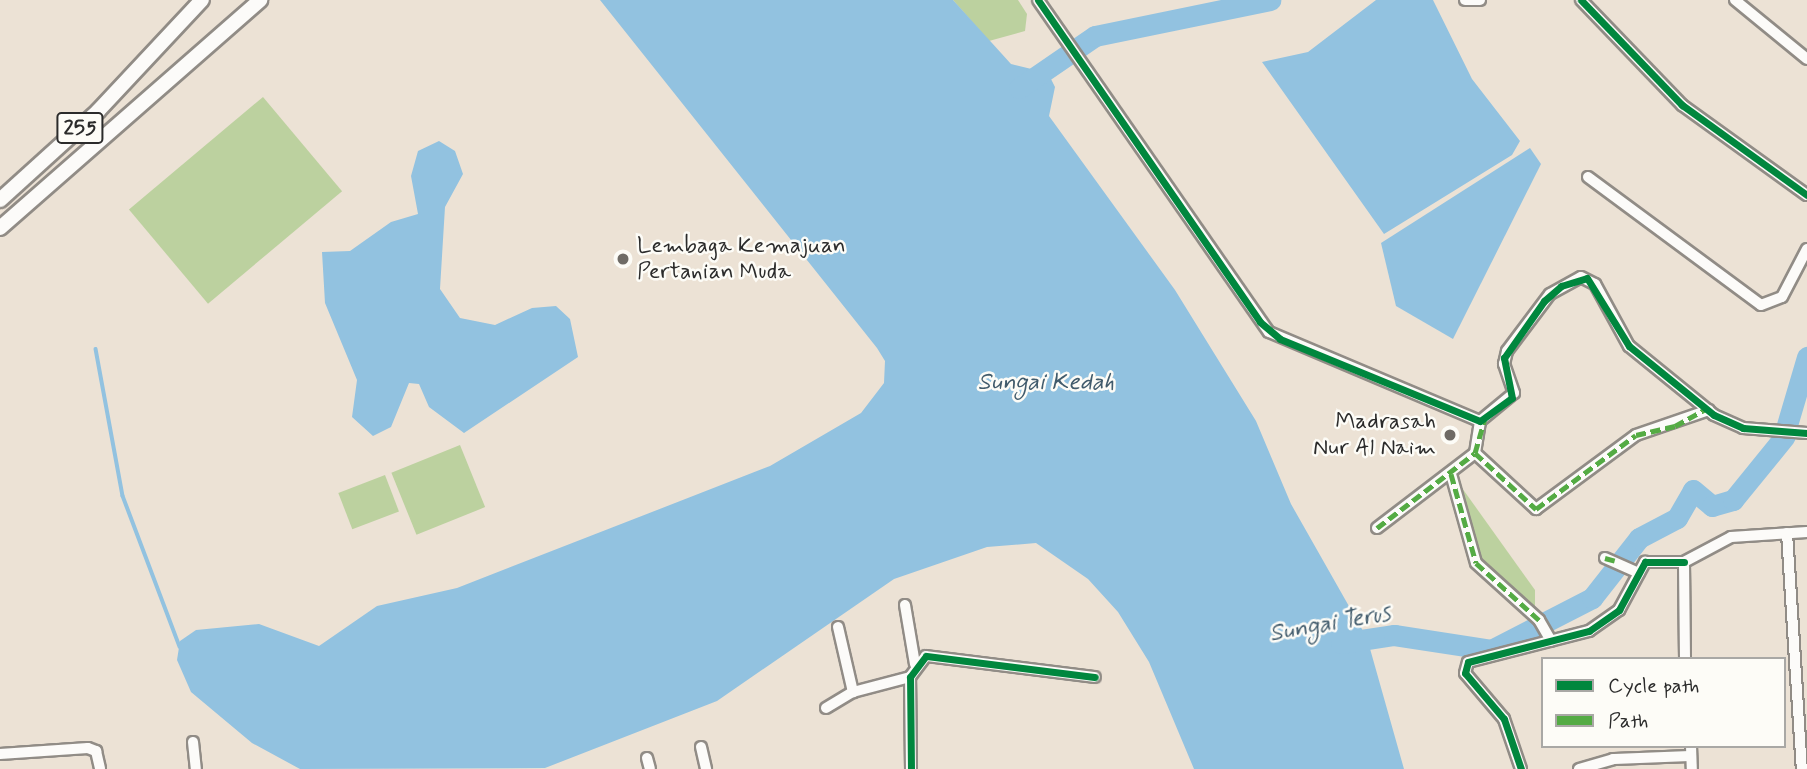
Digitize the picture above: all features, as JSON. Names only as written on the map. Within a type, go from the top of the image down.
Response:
[{"type":"main road","name":"255","points":[[0,200],[98,111],[202,0]]},
{"type":"main road","name":"255","points":[[0,228],[260,0]]},
{"type":"street","points":[[1038,0],[1269,332],[1480,421]]},
{"type":"street","points":[[1581,0],[1682,104],[1807,195]]},
{"type":"street","points":[[1735,0],[1807,60]]},
{"type":"street","points":[[1588,177],[1761,305],[1782,297],[1807,249]]},
{"type":"street","points":[[1377,528],[1475,453],[1480,421],[1514,394],[1504,364],[1507,351],[1550,294],[1581,277],[1595,284],[1629,346],[1709,410],[1743,428],[1807,433]]},
{"type":"street","points":[[1475,453],[1536,509],[1636,435],[1709,410]]},
{"type":"street","points":[[1451,474],[1476,563],[1539,620],[1549,638]]},
{"type":"street","points":[[1521,769],[1504,719],[1465,667],[1610,620],[1634,571],[1651,558],[1684,562],[1731,537],[1807,532]]},
{"type":"street","points":[[1787,533],[1802,769]]},
{"type":"street","points":[[1605,558],[1634,571]]},
{"type":"street","points":[[1684,562],[1685,657]]},
{"type":"street","points":[[905,605],[915,664],[910,677],[911,769]]},
{"type":"street","points":[[838,627],[853,692]]},
{"type":"street","points":[[915,664],[932,655],[1095,677]]},
{"type":"street","points":[[825,708],[853,692],[910,677]]},
{"type":"street","points":[[193,742],[196,769]]},
{"type":"street","points":[[701,747],[706,769]]},
{"type":"street","points":[[0,754],[88,748],[96,751],[100,769]]},
{"type":"street","points":[[1579,769],[1613,759],[1691,751],[1692,769]]},
{"type":"street","points":[[647,758],[650,769]]},
{"type":"green space","points":[[953,0],[1018,0],[1027,14],[1025,31],[989,41]]},
{"type":"green space","points":[[263,97],[342,191],[208,304],[129,209]]},
{"type":"green space","points":[[460,445],[485,507],[416,535],[391,473]]},
{"type":"green space","points":[[385,475],[399,511],[352,529],[338,493]]},
{"type":"green space","points":[[1457,481],[1535,590],[1535,612],[1479,561]]},
{"type":"water","name":"Sungai Kedah","points":[[600,0],[953,0],[1011,64],[1048,73],[1055,87],[1049,116],[1175,290],[1256,421],[1291,504],[1367,638],[1404,769],[1194,769],[1149,662],[1118,612],[1088,579],[1036,543],[987,547],[894,579],[717,701],[545,768],[300,769],[252,743],[191,692],[177,660],[180,641],[196,630],[259,624],[319,646],[377,606],[457,588],[770,466],[861,413],[884,383],[885,361],[877,348]]},
{"type":"water","points":[[1376,0],[1433,0],[1472,79],[1520,141],[1512,155],[1384,234],[1262,62],[1308,52]]},
{"type":"water","points":[[439,141],[455,151],[463,174],[445,207],[440,289],[460,318],[495,325],[532,308],[556,306],[570,319],[578,357],[464,433],[429,407],[419,384],[409,383],[391,427],[373,436],[352,417],[357,380],[325,303],[322,252],[350,251],[391,222],[418,214],[411,176],[418,151]]},
{"type":"water","points":[[1530,148],[1541,164],[1453,339],[1396,306],[1381,243]]},
{"type":"waterway","points":[[1019,88],[1095,36],[1270,0]]},
{"type":"waterway","points":[[96,349],[123,496],[180,647]]},
{"type":"waterway","name":"Sungai Terus","points":[[1787,425],[1807,357]]},
{"type":"waterway","name":"Sungai Terus","points":[[1341,643],[1394,635],[1491,650],[1592,598],[1639,538],[1677,518],[1693,490],[1712,506],[1733,500],[1785,436]]},
{"type":"marked path","points":[[1475,453],[1536,509],[1636,435],[1675,426],[1707,408]]},
{"type":"marked path","points":[[1377,528],[1475,453],[1485,418]]},
{"type":"marked path","points":[[1451,474],[1476,563],[1539,620]]},
{"type":"marked path","points":[[1605,558],[1616,561]]},
{"type":"cycle path","points":[[1038,0],[1260,322],[1280,339],[1480,421],[1512,398],[1504,358],[1544,301],[1561,286],[1587,278],[1629,346],[1714,415],[1743,428],[1807,433]]},
{"type":"cycle path","points":[[1581,0],[1682,105],[1807,195]]},
{"type":"cycle path","points":[[1521,769],[1504,719],[1465,673],[1468,662],[1589,631],[1619,610],[1645,562],[1684,562]]},
{"type":"cycle path","points":[[911,769],[910,677],[926,656],[1095,677]]},
{"type":"place","name":"Lembaga Kemajuan Pertanian Muda","points":[[623,259]]},
{"type":"place","name":"Madrasah Nur Al Naim","points":[[1450,435]]}]
